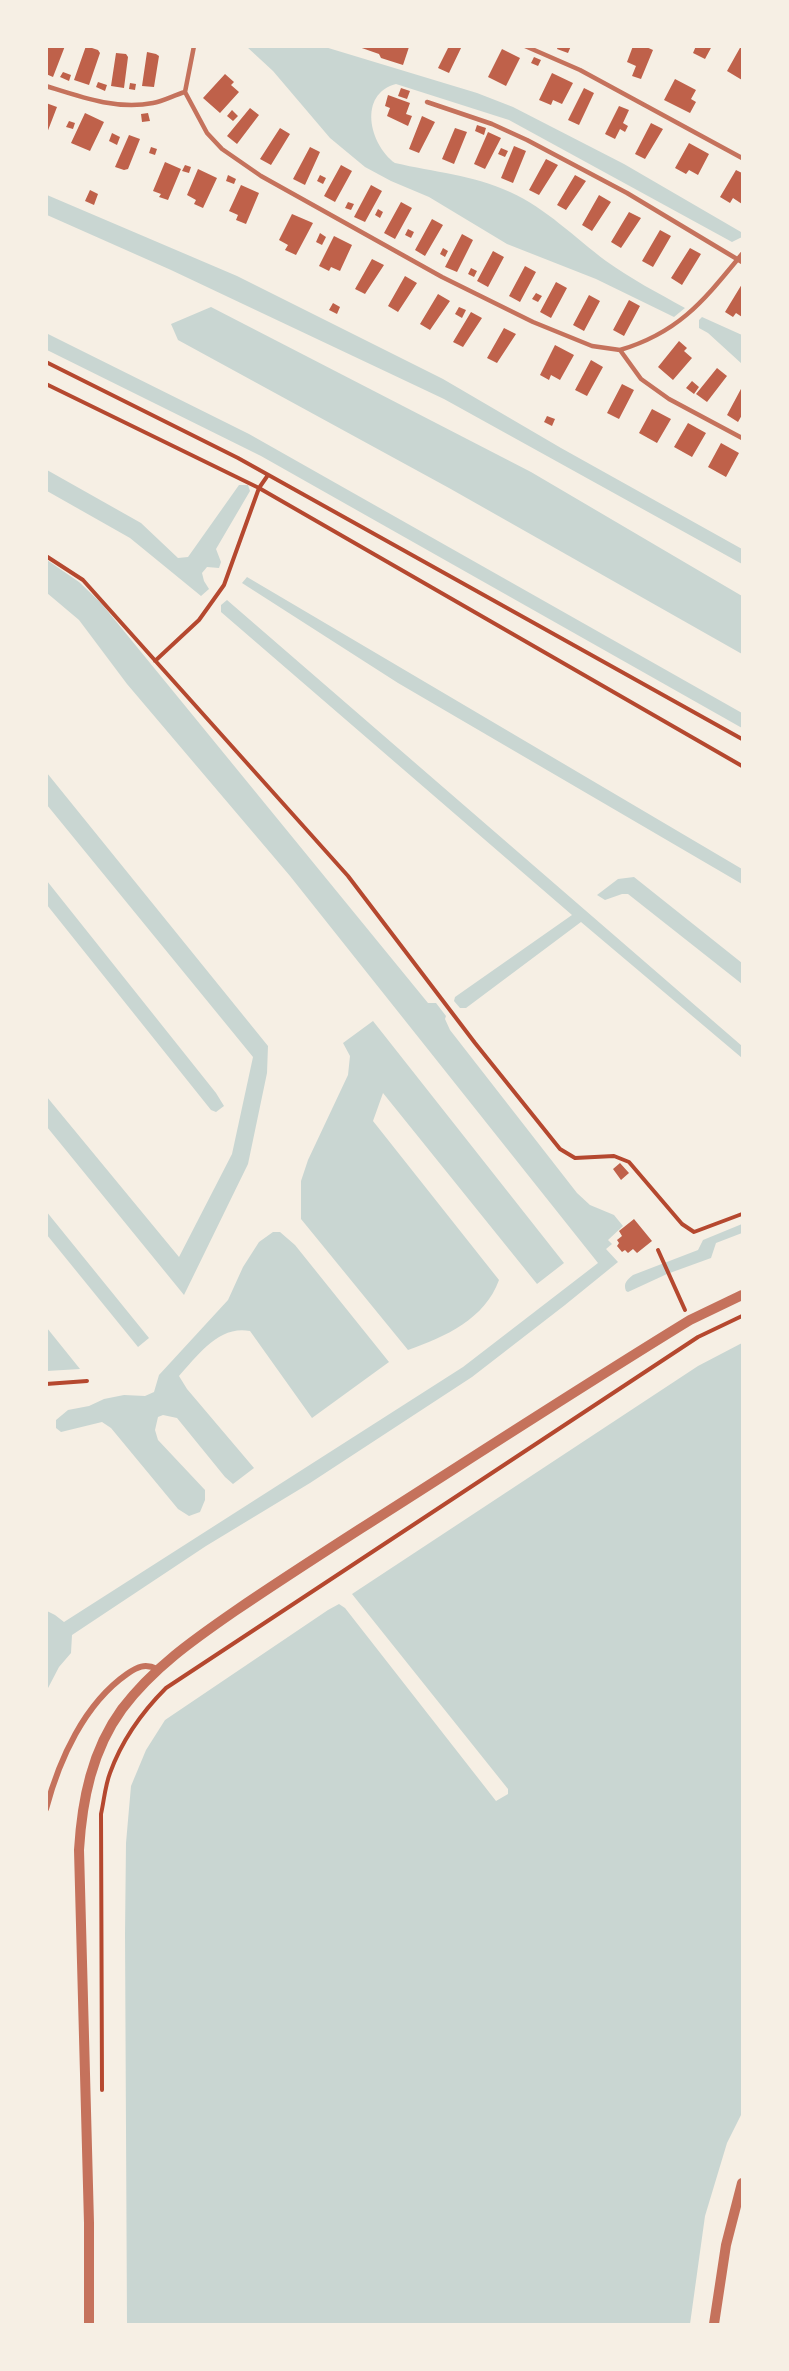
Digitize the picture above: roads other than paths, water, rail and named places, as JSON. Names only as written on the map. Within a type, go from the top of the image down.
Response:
[{"type":"street","points":[[89,2325],[80,1891],[81,1818],[92,1773],[104,1739],[126,1704],[156,1669],[191,1641],[281,1579],[690,1320],[742,1295]]},
{"type":"street","points":[[46,1809],[61,1765],[94,1706],[119,1680],[136,1668],[151,1666],[156,1669]]},
{"type":"street","points":[[714,2325],[726,2246],[742,2184]]},
{"type":"lane","points":[[194,46],[185,92],[207,133],[222,148],[261,176],[442,277],[533,322],[592,346],[620,350],[665,332],[709,295],[740,261],[742,254]]},
{"type":"lane","points":[[525,46],[580,70],[742,158]]},
{"type":"lane","points":[[46,86],[121,106],[154,103],[185,92]]},
{"type":"lane","points":[[427,102],[492,124],[527,140],[627,193],[740,261]]},
{"type":"lane","points":[[620,350],[641,379],[669,399],[742,438]]}]
